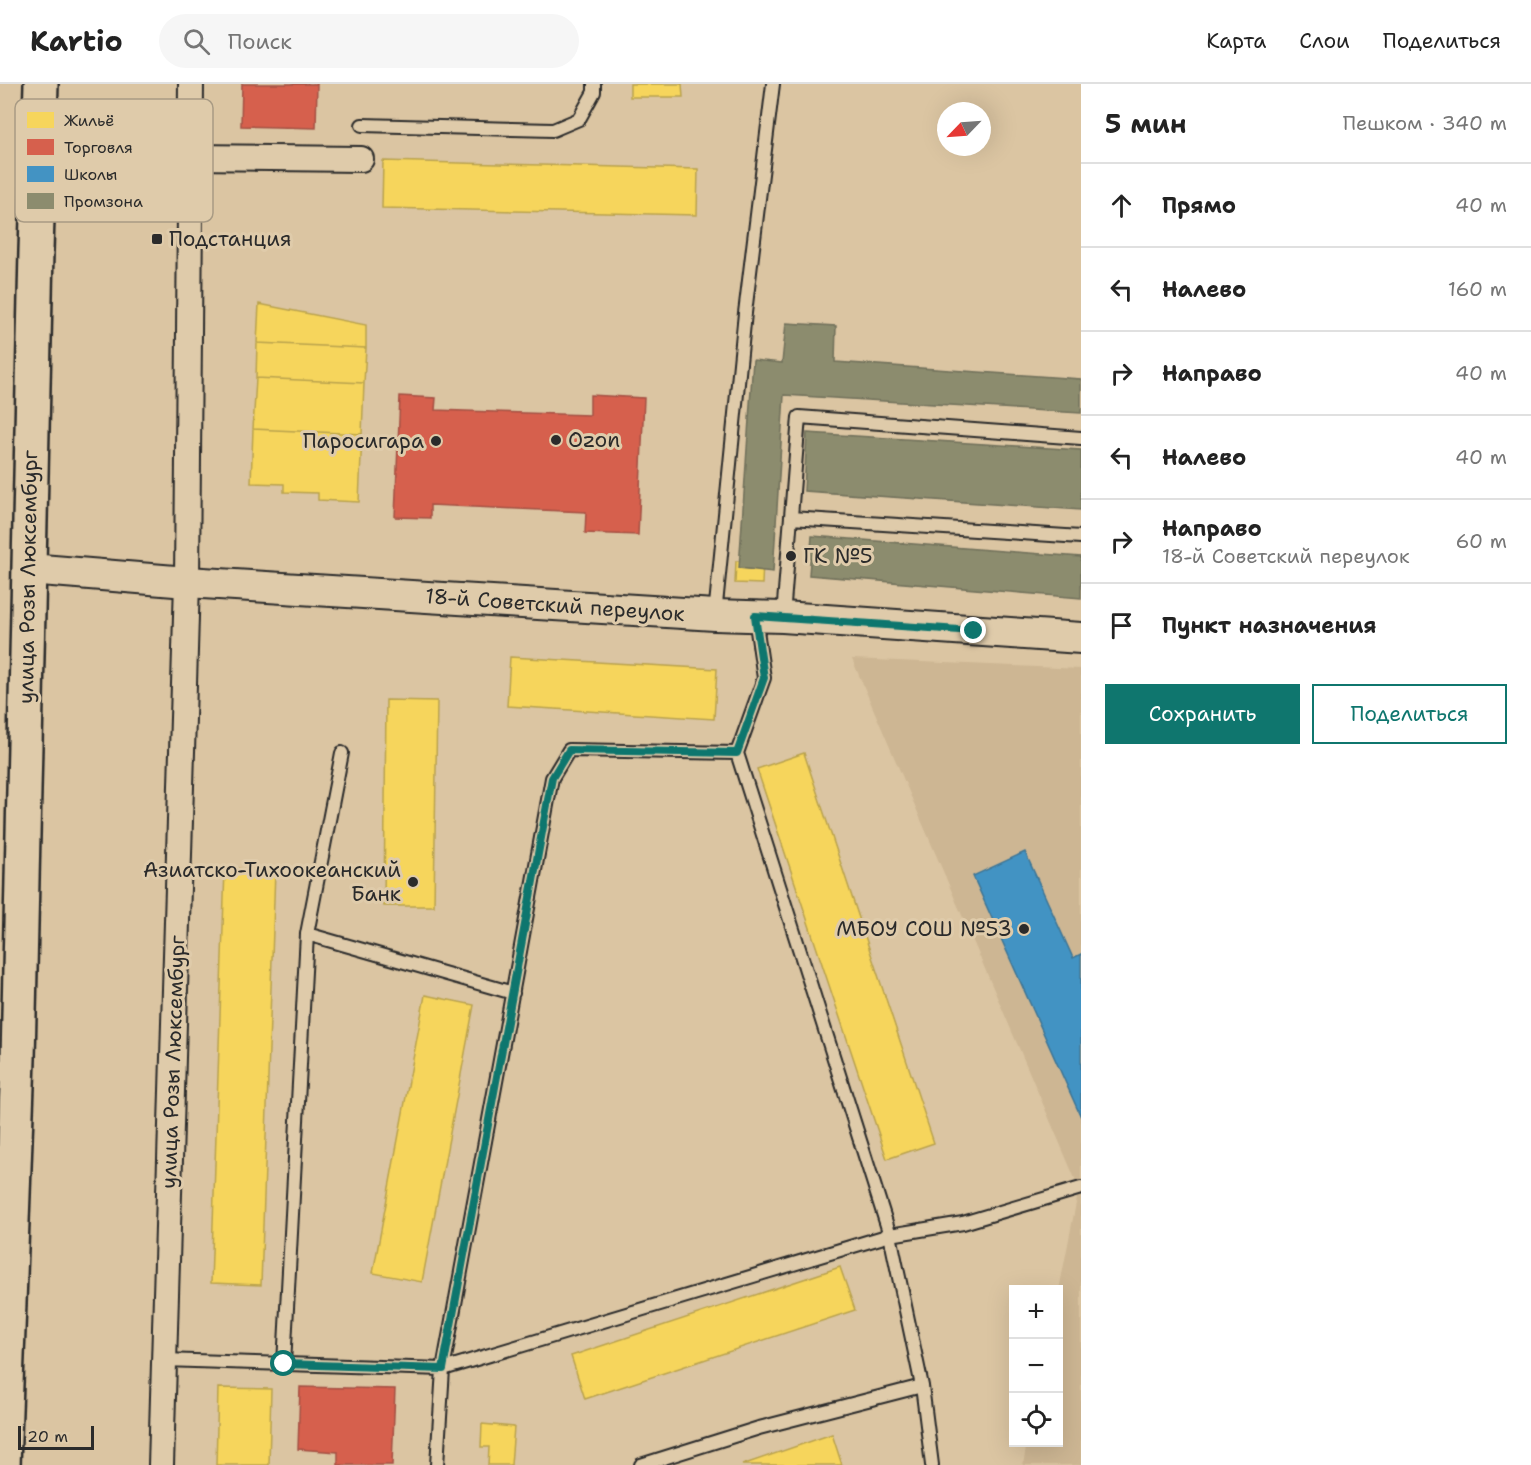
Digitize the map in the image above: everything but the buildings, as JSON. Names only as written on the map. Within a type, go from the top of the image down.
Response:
[{"type":"main road","name":"улица Розы Люксембург","points":[[41,84],[41,99]]},
{"type":"main road","name":"улица Розы Люксембург","points":[[3,1465],[8,1128],[28,569],[37,222]]},
{"type":"street","name":"улица Розы Люксембург","points":[[191,84],[191,99]]},
{"type":"street","points":[[213,157],[361,159]]},
{"type":"street","name":"улица Розы Люксембург","points":[[161,1465],[187,582],[190,222]]},
{"type":"street","name":"18-й Советский переулок","points":[[28,569],[187,582],[1081,638]]},
{"type":"lane","points":[[362,125],[553,130],[579,119],[594,92],[594,84]]},
{"type":"lane","points":[[715,615],[745,313],[773,84]]},
{"type":"lane","points":[[932,1465],[922,1386],[890,1235],[737,753],[764,678],[769,617],[791,518],[799,417],[1081,438]]},
{"type":"lane","points":[[791,518],[1081,537]]},
{"type":"lane","points":[[437,1465],[443,1369],[552,778],[569,750],[737,753]]},
{"type":"lane","points":[[284,1364],[307,934],[342,753]]},
{"type":"lane","points":[[307,934],[513,993]]},
{"type":"lane","points":[[164,1360],[443,1369],[890,1235],[963,1223],[1081,1188]]},
{"type":"lane","points":[[641,1465],[759,1428],[922,1386]]},
{"type":"shaded area","name":"МБОУ СОШ №53","points":[[852,659],[1081,669],[1081,1465],[1023,1465],[1026,1447],[1063,1447],[1063,1285],[1060,1285],[1079,1188]]},
{"type":"place","name":"Подстанция","points":[[157,239]]},
{"type":"place","name":"Ozon","points":[[556,440]]},
{"type":"place","name":"Паросигара","points":[[436,441]]},
{"type":"place","name":"ГК №5","points":[[791,556]]},
{"type":"place","name":"Азиатско-Тихоокеанский Банк","points":[[413,882]]},
{"type":"place","name":"МБОУ СОШ №53","points":[[1024,929]]},
{"type":"route","points":[[284,1364],[443,1369],[552,778],[569,750],[737,753],[764,678],[755,616],[974,631]]}]
